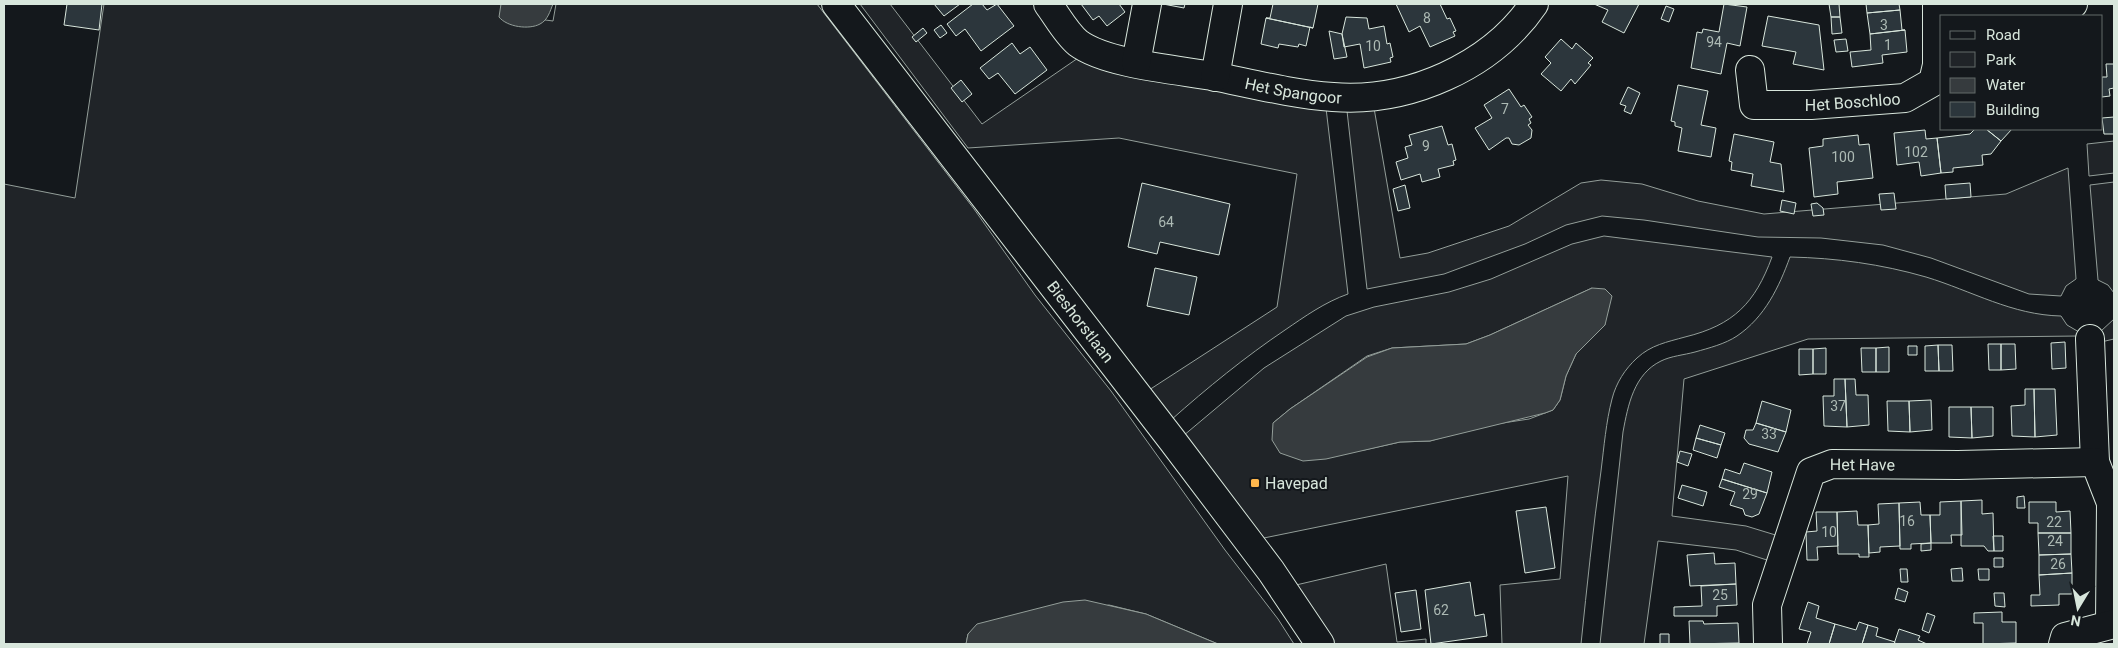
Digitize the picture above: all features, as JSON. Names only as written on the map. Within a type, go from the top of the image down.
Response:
[{"type":"street","name":"Bieshorstlaan","points":[[836,4],[1178,447],[1271,571],[1320,644]]},
{"type":"street","name":"Het Spangoor","points":[[1048,4],[1077,42],[1092,51],[1136,63],[1334,98],[1386,95],[1421,87],[1459,69],[1498,43],[1525,16],[1534,4]]},
{"type":"street","points":[[1215,77],[1228,4]]},
{"type":"street","points":[[1938,10],[2073,4]]},
{"type":"street","points":[[1136,63],[1142,9]]},
{"type":"street","name":"Het Boschloo","points":[[1750,70],[1754,105],[1811,105],[1905,98],[1933,82],[1937,65],[1938,10]]},
{"type":"street","points":[[2063,644],[2065,637],[2112,624],[2111,503],[2095,462],[2090,339]]},
{"type":"street","name":"Het Have","points":[[1768,644],[1767,605],[1811,472],[1832,464],[1958,465],[2095,462]]},
{"type":"green space","points":[[104,4],[511,4],[515,16],[553,21],[556,4],[817,4],[974,209],[1035,295],[1111,391],[1225,550],[1278,619],[1294,644],[1218,644],[1146,614],[1109,605],[968,634],[966,644],[4,644],[4,184],[75,198]]},
{"type":"green space","points":[[860,4],[890,4],[982,124],[1081,56],[1326,108],[1348,294],[1315,310],[1270,340],[1226,373],[1171,420],[1149,390],[1277,307],[1297,174],[1119,138],[968,148]]},
{"type":"green space","points":[[1374,108],[1400,258],[1428,253],[1509,226],[1581,183],[1601,180],[1642,184],[1698,201],[1764,214],[2006,194],[2068,168],[2076,279],[2066,286],[2061,296],[2029,294],[1931,258],[1883,245],[1821,238],[1758,237],[1644,220],[1602,216],[1566,225],[1525,244],[1444,274],[1367,289],[1347,111]]},
{"type":"green space","points":[[2114,141],[2114,173],[2089,176],[2087,144]]},
{"type":"green space","points":[[2114,182],[2114,293],[2108,285],[2098,280],[2090,185]]},
{"type":"green space","points":[[1604,236],[1772,257],[1758,287],[1750,299],[1730,319],[1702,332],[1660,344],[1648,350],[1633,362],[1619,382],[1612,399],[1605,435],[1581,644],[1502,644],[1500,585],[1560,579],[1568,476],[1259,539],[1183,436],[1264,368],[1346,316],[1374,307],[1449,292],[1491,279],[1572,244]],"holes":[[[1592,288],[1605,325],[1576,354],[1566,376],[1560,400],[1553,410],[1529,419],[1483,426],[1430,441],[1400,442],[1364,450],[1273,423],[1290,409],[1367,356],[1392,348],[1466,344],[1490,335]]]},
{"type":"green space","points":[[1790,257],[1858,262],[1926,277],[2009,307],[2043,315],[2061,316],[2067,325],[2079,332],[2079,336],[1808,339],[1684,379],[1672,516],[1746,526],[1782,537],[1773,562],[1736,550],[1658,541],[1644,644],[1600,644],[1623,432],[1630,401],[1638,382],[1644,374],[1661,361],[1722,344],[1747,328],[1756,320],[1770,301]]},
{"type":"green space","points":[[2114,319],[2114,339],[2101,342],[2101,331]]},
{"type":"green space","points":[[1386,564],[1397,642],[1426,639],[1426,644],[1334,644],[1296,585]]},
{"type":"water","points":[[501,4],[553,4],[543,22],[535,26],[524,27],[507,23],[499,17]]},
{"type":"water","points":[[1592,288],[1605,289],[1612,296],[1605,325],[1576,354],[1566,376],[1560,400],[1553,410],[1430,441],[1400,442],[1326,459],[1303,461],[1280,453],[1272,440],[1273,423],[1290,409],[1367,357],[1392,348],[1466,344],[1490,335]]},
{"type":"water","points":[[1085,600],[1146,614],[1218,644],[966,644],[968,634],[977,624],[1063,602]]},
{"type":"building","points":[[67,4],[102,4],[99,30],[64,25]]},
{"type":"building","points":[[934,4],[960,4],[944,16]]},
{"type":"building","points":[[973,4],[982,4],[987,10],[997,4],[1014,26],[981,51],[965,29],[956,36],[947,24]]},
{"type":"building","points":[[1081,4],[1119,4],[1125,12],[1107,26],[1099,16],[1093,20]]},
{"type":"building","points":[[1163,4],[1185,4],[1184,8]]},
{"type":"building","points":[[1273,4],[1318,4],[1313,28],[1266,18],[1270,18]]},
{"type":"building","points":[[1396,4],[1440,4],[1447,19],[1450,18],[1456,31],[1453,32],[1455,36],[1430,47],[1420,26],[1409,32]]},
{"type":"building","points":[[1594,4],[1639,4],[1624,33],[1602,22],[1608,10]]},
{"type":"building","points":[[1724,4],[1747,7],[1740,46],[1727,43],[1721,74],[1691,68],[1697,32],[1702,33],[1703,29],[1719,32]]},
{"type":"building","points":[[1829,4],[1839,4],[1840,17],[1831,17]]},
{"type":"building","points":[[1866,4],[1899,4],[1900,10],[1867,13]]},
{"type":"building","points":[[1666,6],[1674,9],[1669,22],[1661,19]]},
{"type":"building","points":[[1900,10],[1902,30],[1905,30],[1870,34],[1867,13]]},
{"type":"building","points":[[1768,16],[1819,25],[1824,70],[1793,64],[1796,52],[1762,46]]},
{"type":"building","points":[[1346,17],[1367,18],[1369,29],[1384,26],[1387,44],[1390,43],[1393,57],[1390,58],[1391,62],[1364,68],[1360,44],[1344,47],[1342,34]]},
{"type":"building","points":[[1831,17],[1840,17],[1842,33],[1832,34]]},
{"type":"building","points":[[1266,18],[1310,27],[1306,46],[1299,44],[1298,47],[1279,44],[1278,48],[1261,44]]},
{"type":"building","points":[[941,25],[947,33],[940,38],[934,30]]},
{"type":"building","points":[[923,28],[927,33],[916,42],[912,37]]},
{"type":"building","points":[[1905,30],[1907,52],[1882,55],[1883,63],[1852,67],[1850,52],[1871,50],[1870,34]]},
{"type":"building","points":[[1329,31],[1342,34],[1347,57],[1334,59]]},
{"type":"building","points":[[1561,39],[1572,49],[1576,43],[1593,58],[1588,63],[1591,65],[1575,84],[1571,79],[1561,91],[1541,74],[1551,63],[1545,57]]},
{"type":"building","points":[[1846,39],[1848,51],[1836,52],[1834,40]]},
{"type":"building","points":[[1012,43],[1020,54],[1030,47],[1047,70],[1015,94],[998,73],[989,79],[980,68]]},
{"type":"building","points":[[2106,64],[2114,64],[2114,88],[2109,89],[2110,96],[2103,97],[2103,77],[2107,77]]},
{"type":"building","points":[[961,80],[972,94],[962,102],[951,88]]},
{"type":"building","points":[[1678,85],[1708,91],[1701,125],[1716,128],[1711,157],[1678,151],[1682,128],[1675,126],[1675,122],[1671,121]]},
{"type":"building","points":[[1628,87],[1640,93],[1631,114],[1624,111],[1626,106],[1620,104]]},
{"type":"building","points":[[1509,89],[1521,107],[1524,105],[1532,117],[1529,119],[1531,123],[1528,125],[1532,130],[1531,138],[1519,145],[1512,144],[1509,138],[1506,138],[1489,150],[1475,128],[1492,118],[1484,105]]},
{"type":"building","points":[[2114,117],[2114,134],[2104,134],[2103,118]]},
{"type":"building","points":[[1442,126],[1448,145],[1452,144],[1456,160],[1453,161],[1454,165],[1438,169],[1440,177],[1422,182],[1420,174],[1401,180],[1396,162],[1408,158],[1405,147],[1412,145],[1409,135]]},
{"type":"building","points":[[1925,130],[1926,139],[1937,138],[1941,173],[1921,176],[1919,162],[1897,165],[1894,133]]},
{"type":"building","points":[[1974,130],[1987,130],[2001,141],[1991,154],[1982,155],[1983,165],[1953,168],[1953,172],[1941,173],[1937,138],[1970,134]]},
{"type":"building","points":[[1987,130],[2011,130],[2001,141]]},
{"type":"building","points":[[1734,134],[1774,142],[1770,162],[1781,164],[1784,192],[1751,186],[1753,174],[1731,170],[1732,162],[1729,161]]},
{"type":"building","points":[[1858,135],[1859,145],[1869,144],[1873,178],[1837,182],[1838,194],[1814,197],[1809,148],[1823,146],[1823,139]]},
{"type":"building","points":[[1142,183],[1230,204],[1219,255],[1160,242],[1157,254],[1128,247]]},
{"type":"building","points":[[1970,183],[1971,197],[1946,199],[1945,185]]},
{"type":"building","points":[[1405,185],[1410,208],[1398,211],[1393,189]]},
{"type":"building","points":[[1894,193],[1896,209],[1881,210],[1879,194]]},
{"type":"building","points":[[1782,200],[1796,203],[1794,214],[1780,211]]},
{"type":"building","points":[[1817,203],[1823,208],[1824,215],[1813,216],[1811,204]]},
{"type":"building","points":[[1155,268],[1197,277],[1189,315],[1147,306]]},
{"type":"building","points":[[2065,342],[2066,368],[2052,369],[2051,343]]},
{"type":"building","points":[[1988,344],[2001,344],[2001,370],[1989,370]]},
{"type":"building","points":[[2001,344],[2015,344],[2016,369],[2001,370]]},
{"type":"building","points":[[1938,345],[1952,345],[1953,371],[1939,371]]},
{"type":"building","points":[[1938,345],[1939,371],[1925,371],[1925,346]]},
{"type":"building","points":[[1908,346],[1917,346],[1917,355],[1908,355]]},
{"type":"building","points":[[1889,347],[1889,372],[1876,372],[1876,348]]},
{"type":"building","points":[[1826,348],[1826,374],[1813,374],[1813,349]]},
{"type":"building","points":[[1861,348],[1876,348],[1876,372],[1862,372]]},
{"type":"building","points":[[1799,349],[1813,349],[1813,374],[1799,375]]},
{"type":"building","points":[[1834,379],[1845,379],[1847,427],[1824,426],[1823,396],[1834,396]]},
{"type":"building","points":[[1845,379],[1855,379],[1856,395],[1868,395],[1869,425],[1847,427]]},
{"type":"building","points":[[2025,389],[2034,389],[2035,437],[2012,436],[2011,406],[2025,405]]},
{"type":"building","points":[[2034,389],[2055,389],[2057,435],[2035,437]]},
{"type":"building","points":[[1931,400],[1932,430],[1910,432],[1909,401]]},
{"type":"building","points":[[1762,401],[1791,410],[1786,432],[1756,423]]},
{"type":"building","points":[[1887,401],[1909,401],[1910,432],[1888,431]]},
{"type":"building","points":[[1949,407],[1971,407],[1972,438],[1949,437]]},
{"type":"building","points":[[1971,407],[1993,407],[1993,436],[1972,438]]},
{"type":"building","points":[[1756,423],[1786,432],[1778,452],[1749,444],[1744,438],[1746,430],[1753,430]]},
{"type":"building","points":[[1700,425],[1725,433],[1721,445],[1696,438]]},
{"type":"building","points":[[1696,438],[1721,445],[1717,458],[1693,450]]},
{"type":"building","points":[[1680,451],[1692,454],[1688,466],[1677,462]]},
{"type":"building","points":[[1744,463],[1772,472],[1767,493],[1722,479],[1725,469],[1740,474]]},
{"type":"building","points":[[1722,479],[1767,493],[1759,514],[1752,517],[1745,515],[1743,509],[1730,505],[1735,492],[1719,487]]},
{"type":"building","points":[[1682,485],[1707,492],[1703,506],[1678,498]]},
{"type":"building","points":[[2024,496],[2025,508],[2017,508],[2017,497]]},
{"type":"building","points":[[1982,500],[1982,514],[1993,513],[1994,551],[1988,551],[1984,546],[1961,546],[1961,501]]},
{"type":"building","points":[[1961,501],[1962,535],[1951,535],[1952,543],[1931,543],[1930,515],[1940,515],[1940,502]]},
{"type":"building","points":[[1920,502],[1921,515],[1930,515],[1931,543],[1911,544],[1911,549],[1900,549],[1899,503]]},
{"type":"building","points":[[2029,502],[2056,502],[2056,512],[2070,511],[2071,533],[2038,533],[2038,523],[2029,523]]},
{"type":"building","points":[[1899,503],[1900,546],[1880,547],[1880,552],[1869,553],[1868,525],[1879,524],[1878,504]]},
{"type":"building","points":[[1546,507],[1555,568],[1525,573],[1516,511]]},
{"type":"building","points":[[1857,511],[1858,525],[1868,525],[1869,557],[1859,557],[1859,554],[1838,554],[1837,512]]},
{"type":"building","points":[[1816,512],[1837,512],[1838,546],[1817,547],[1818,560],[1807,560],[1806,532],[1817,531]]},
{"type":"building","points":[[2038,533],[2071,533],[2071,554],[2039,555]]},
{"type":"building","points":[[1993,536],[2003,536],[2003,551],[1994,551]]},
{"type":"building","points":[[1931,543],[1931,550],[1921,551],[1921,544]]},
{"type":"building","points":[[1714,553],[1715,564],[1735,563],[1736,584],[1690,586],[1687,555]]},
{"type":"building","points":[[2071,554],[2072,573],[2039,575],[2039,555]]},
{"type":"building","points":[[1994,558],[2003,558],[2003,567],[1994,567]]},
{"type":"building","points":[[1962,568],[1963,581],[1952,581],[1951,569]]},
{"type":"building","points":[[1900,569],[1907,569],[1908,582],[1901,582]]},
{"type":"building","points":[[1978,569],[1989,569],[1989,580],[1979,580]]},
{"type":"building","points":[[2072,573],[2072,594],[2059,594],[2059,605],[2031,606],[2031,595],[2040,595],[2039,575]]},
{"type":"building","points":[[1470,582],[1475,616],[1484,614],[1487,636],[1431,644],[1425,590]]},
{"type":"building","points":[[1736,584],[1737,605],[1717,606],[1717,616],[1674,616],[1674,607],[1702,606],[1701,586]]},
{"type":"building","points":[[1898,588],[1908,592],[1905,602],[1895,599]]},
{"type":"building","points":[[1416,590],[1421,629],[1401,632],[1395,593]]},
{"type":"building","points":[[1994,593],[2004,593],[2005,607],[1995,606]]},
{"type":"building","points":[[1808,602],[1819,606],[1816,618],[1835,624],[1829,644],[1807,644],[1811,632],[1799,629]]},
{"type":"building","points":[[2002,612],[2002,622],[2016,622],[2016,643],[1983,644],[1983,623],[1974,623],[1974,613]]},
{"type":"building","points":[[1927,613],[1935,616],[1929,633],[1922,630]]},
{"type":"building","points":[[1689,621],[1703,621],[1704,624],[1738,623],[1739,643],[1690,644]]},
{"type":"building","points":[[1859,622],[1868,625],[1862,644],[1829,644],[1835,624],[1856,630]]},
{"type":"building","points":[[1868,625],[1878,628],[1876,636],[1895,642],[1894,644],[1862,644]]},
{"type":"building","points":[[1899,629],[1920,636],[1918,640],[1927,644],[1894,644]]},
{"type":"building","points":[[1660,634],[1669,634],[1669,644],[1660,644]]},
{"type":"place","name":"Havepad","points":[[1255,483]]}]
